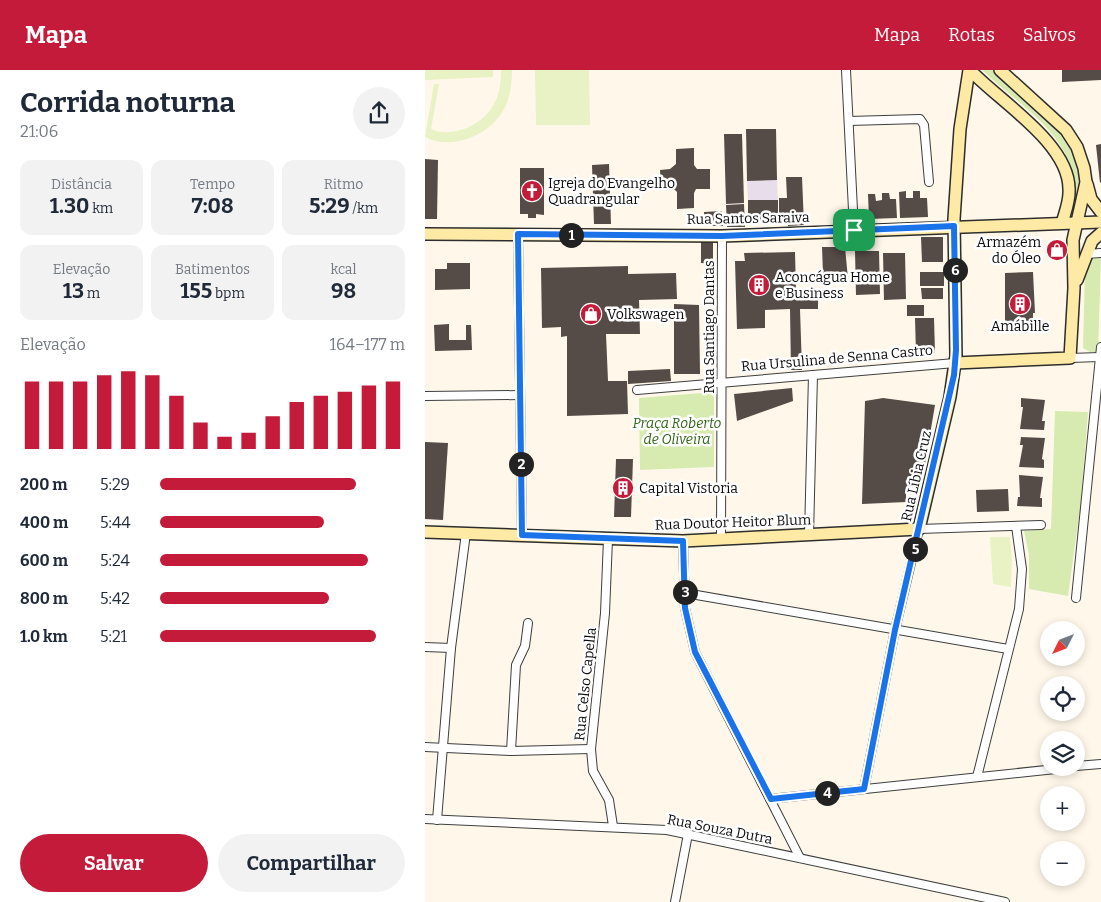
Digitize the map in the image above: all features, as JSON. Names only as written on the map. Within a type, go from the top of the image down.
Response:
[{"type":"street","points":[[847,70],[854,230]]},
{"type":"street","points":[[969,70],[1042,136],[1060,160],[1069,188],[1067,206],[1062,223]]},
{"type":"street","name":"Rua Líbia Cruz","points":[[864,789],[895,630],[950,397],[955,363],[954,226],[960,129],[969,70]]},
{"type":"street","points":[[1000,70],[1066,130],[1077,148],[1091,199],[1101,212]]},
{"type":"street","points":[[849,121],[920,119],[924,125],[929,182]]},
{"type":"street","points":[[1070,358],[1074,288],[1073,240],[1086,182]]},
{"type":"street","name":"Rua Santos Saraiva","points":[[425,234],[722,236],[1101,222]]},
{"type":"street","points":[[1074,288],[1092,241],[1101,233]]},
{"type":"street","points":[[518,234],[522,535]]},
{"type":"street","name":"Rua Santiago Dantas","points":[[721,539],[722,236]]},
{"type":"street","points":[[1086,254],[1101,253]]},
{"type":"street","points":[[1077,598],[1101,347]]},
{"type":"street","name":"Rua Ursulina de Senna Castro","points":[[637,390],[955,363],[1100,357]]},
{"type":"street","points":[[809,535],[813,375]]},
{"type":"street","points":[[425,396],[520,395]]},
{"type":"street","name":"Rua Doutor Heitor Blum","points":[[425,532],[683,541],[1041,525]]},
{"type":"street","points":[[977,777],[1021,592],[1021,569],[1016,526]]},
{"type":"street","points":[[437,820],[451,648],[466,533]]},
{"type":"street","name":"Rua Celso Capella","points":[[608,539],[605,613],[591,749],[593,771],[609,800],[613,826]]},
{"type":"street","points":[[683,541],[687,622],[695,652],[800,858]]},
{"type":"street","points":[[685,593],[1008,649]]},
{"type":"street","points":[[511,752],[516,665],[525,646],[528,622]]},
{"type":"street","points":[[425,647],[451,648]]},
{"type":"street","points":[[425,747],[511,752],[591,749]]},
{"type":"street","points":[[1085,765],[1101,764]]},
{"type":"street","points":[[771,799],[1040,771]]},
{"type":"street","name":"Rua Souza Dutra","points":[[425,820],[649,828],[688,834],[1005,902]]},
{"type":"street","points":[[675,902],[688,834]]},
{"type":"shaded area","points":[[777,180],[778,200],[748,200],[747,181]]},
{"type":"green space","points":[[425,70],[493,70],[493,77],[425,80]]},
{"type":"green space","points":[[501,70],[512,70],[510,91],[503,111],[488,128],[468,139],[457,142],[435,141],[425,137],[434,84],[439,84],[431,129],[440,132],[458,131],[483,118],[489,111],[499,92]]},
{"type":"green space","points":[[535,70],[589,70],[590,125],[536,125]]},
{"type":"green space","points":[[982,70],[993,70],[1067,136],[1081,172],[1077,214],[1072,213],[1074,188],[1071,167],[1062,148],[1034,115]]},
{"type":"green space","points":[[1101,258],[1098,352],[1090,352],[1083,348],[1085,268],[1092,259]]},
{"type":"green space","name":"Praça Roberto de Oliveira","points":[[714,392],[714,467],[640,470],[639,398]]},
{"type":"green space","points":[[1055,411],[1088,412],[1081,502],[1068,596],[1029,589],[1029,555],[1024,531],[1051,529]]},
{"type":"green space","points":[[990,537],[1010,537],[1012,560],[1011,587],[993,584]]},
{"type":"building","points":[[1062,70],[1101,70],[1101,80],[1062,82]]},
{"type":"building","points":[[746,129],[776,129],[777,180],[747,181]]},
{"type":"building","points":[[724,134],[742,134],[744,203],[726,204]]},
{"type":"building","points":[[1101,144],[1101,182],[1100,183],[1096,145]]},
{"type":"building","points":[[694,148],[694,165],[697,169],[710,169],[710,189],[696,189],[694,193],[694,208],[677,209],[677,192],[673,188],[661,188],[660,170],[670,169],[676,164],[676,149]]},
{"type":"building","points":[[425,159],[438,160],[437,219],[425,219]]},
{"type":"building","points":[[609,164],[611,224],[594,224],[592,165]]},
{"type":"building","name":"Igreja do Evangelho Quadrangular","points":[[520,168],[544,168],[544,215],[536,214],[536,218],[528,218],[528,214],[520,214]]},
{"type":"building","points":[[786,177],[802,177],[804,225],[788,226],[787,213],[779,214],[779,198],[787,198]]},
{"type":"building","points":[[906,191],[906,198],[913,198],[913,191],[920,191],[920,198],[927,198],[928,217],[900,218],[899,192]]},
{"type":"building","points":[[882,193],[889,193],[890,199],[896,199],[897,218],[869,219],[868,194],[875,194],[876,201],[882,200]]},
{"type":"building","points":[[748,200],[778,200],[778,220],[748,221]]},
{"type":"building","points":[[744,204],[745,227],[727,227],[726,205]]},
{"type":"building","points":[[722,211],[723,226],[705,226],[704,212]]},
{"type":"building","points":[[921,237],[943,237],[943,262],[922,262]]},
{"type":"building","points":[[701,242],[713,242],[713,264],[701,263]]},
{"type":"building","points":[[822,247],[845,247],[848,279],[836,279],[836,274],[823,274]]},
{"type":"building","points":[[855,251],[879,251],[880,294],[856,295]]},
{"type":"building","name":"Aconcágua Home e Business","points":[[795,252],[796,292],[818,292],[818,309],[800,309],[802,370],[791,370],[790,309],[765,310],[765,328],[737,329],[735,261],[745,261],[744,253]]},
{"type":"building","points":[[883,253],[905,253],[906,299],[884,300]]},
{"type":"building","points":[[447,263],[470,263],[470,289],[435,290],[435,269],[447,269]]},
{"type":"building","name":"Volkswagen","points":[[628,266],[628,274],[676,273],[677,299],[639,300],[640,334],[606,334],[608,381],[627,381],[628,414],[567,416],[567,336],[561,337],[561,327],[542,328],[541,268]]},
{"type":"building","points":[[920,272],[944,272],[944,286],[920,286]]},
{"type":"building","name":"Amábille","points":[[1033,272],[1035,313],[1033,313],[1033,330],[1005,330],[1005,273]]},
{"type":"building","points":[[921,288],[943,288],[943,299],[922,299]]},
{"type":"building","points":[[674,304],[699,305],[700,374],[674,374]]},
{"type":"building","points":[[907,305],[924,305],[924,316],[907,316]]},
{"type":"building","points":[[915,318],[934,318],[935,353],[916,354]]},
{"type":"building","points":[[449,324],[449,340],[466,340],[466,325],[471,325],[472,350],[435,351],[434,325]]},
{"type":"building","points":[[670,369],[671,381],[628,384],[628,371]]},
{"type":"building","points":[[792,388],[793,401],[737,421],[734,394]]},
{"type":"building","points":[[883,398],[935,405],[925,464],[916,464],[913,488],[906,488],[906,502],[862,504],[865,401]]},
{"type":"building","points":[[1021,398],[1045,400],[1042,421],[1045,421],[1044,430],[1020,429],[1023,407],[1021,407]]},
{"type":"building","points":[[1021,437],[1045,438],[1042,459],[1044,460],[1044,468],[1019,467],[1023,445],[1020,445]]},
{"type":"building","points":[[425,442],[448,443],[443,520],[425,519]]},
{"type":"building","name":"Capital Vistoria","points":[[616,459],[633,459],[631,517],[614,517]]},
{"type":"building","points":[[1019,475],[1043,477],[1040,498],[1042,498],[1042,507],[1017,506],[1018,497],[1020,497]]},
{"type":"building","points":[[1008,489],[1009,511],[977,512],[976,490]]},
{"type":"place","name":"Igreja do Evangelho Quadrangular","points":[[532,191]]},
{"type":"place","name":"Armazém do Óleo","points":[[1057,250]]},
{"type":"place","name":"Aconcágua Home e Business","points":[[759,285]]},
{"type":"place","name":"Amábille","points":[[1020,304]]},
{"type":"place","name":"Volkswagen","points":[[591,314]]},
{"type":"place","name":"Capital Vistoria","points":[[623,488]]},
{"type":"route","points":[[954,226],[956,350],[954,375],[895,630],[864,789],[771,799],[695,652],[685,608],[683,541],[522,535],[518,234],[722,236],[854,230],[954,226]]}]
